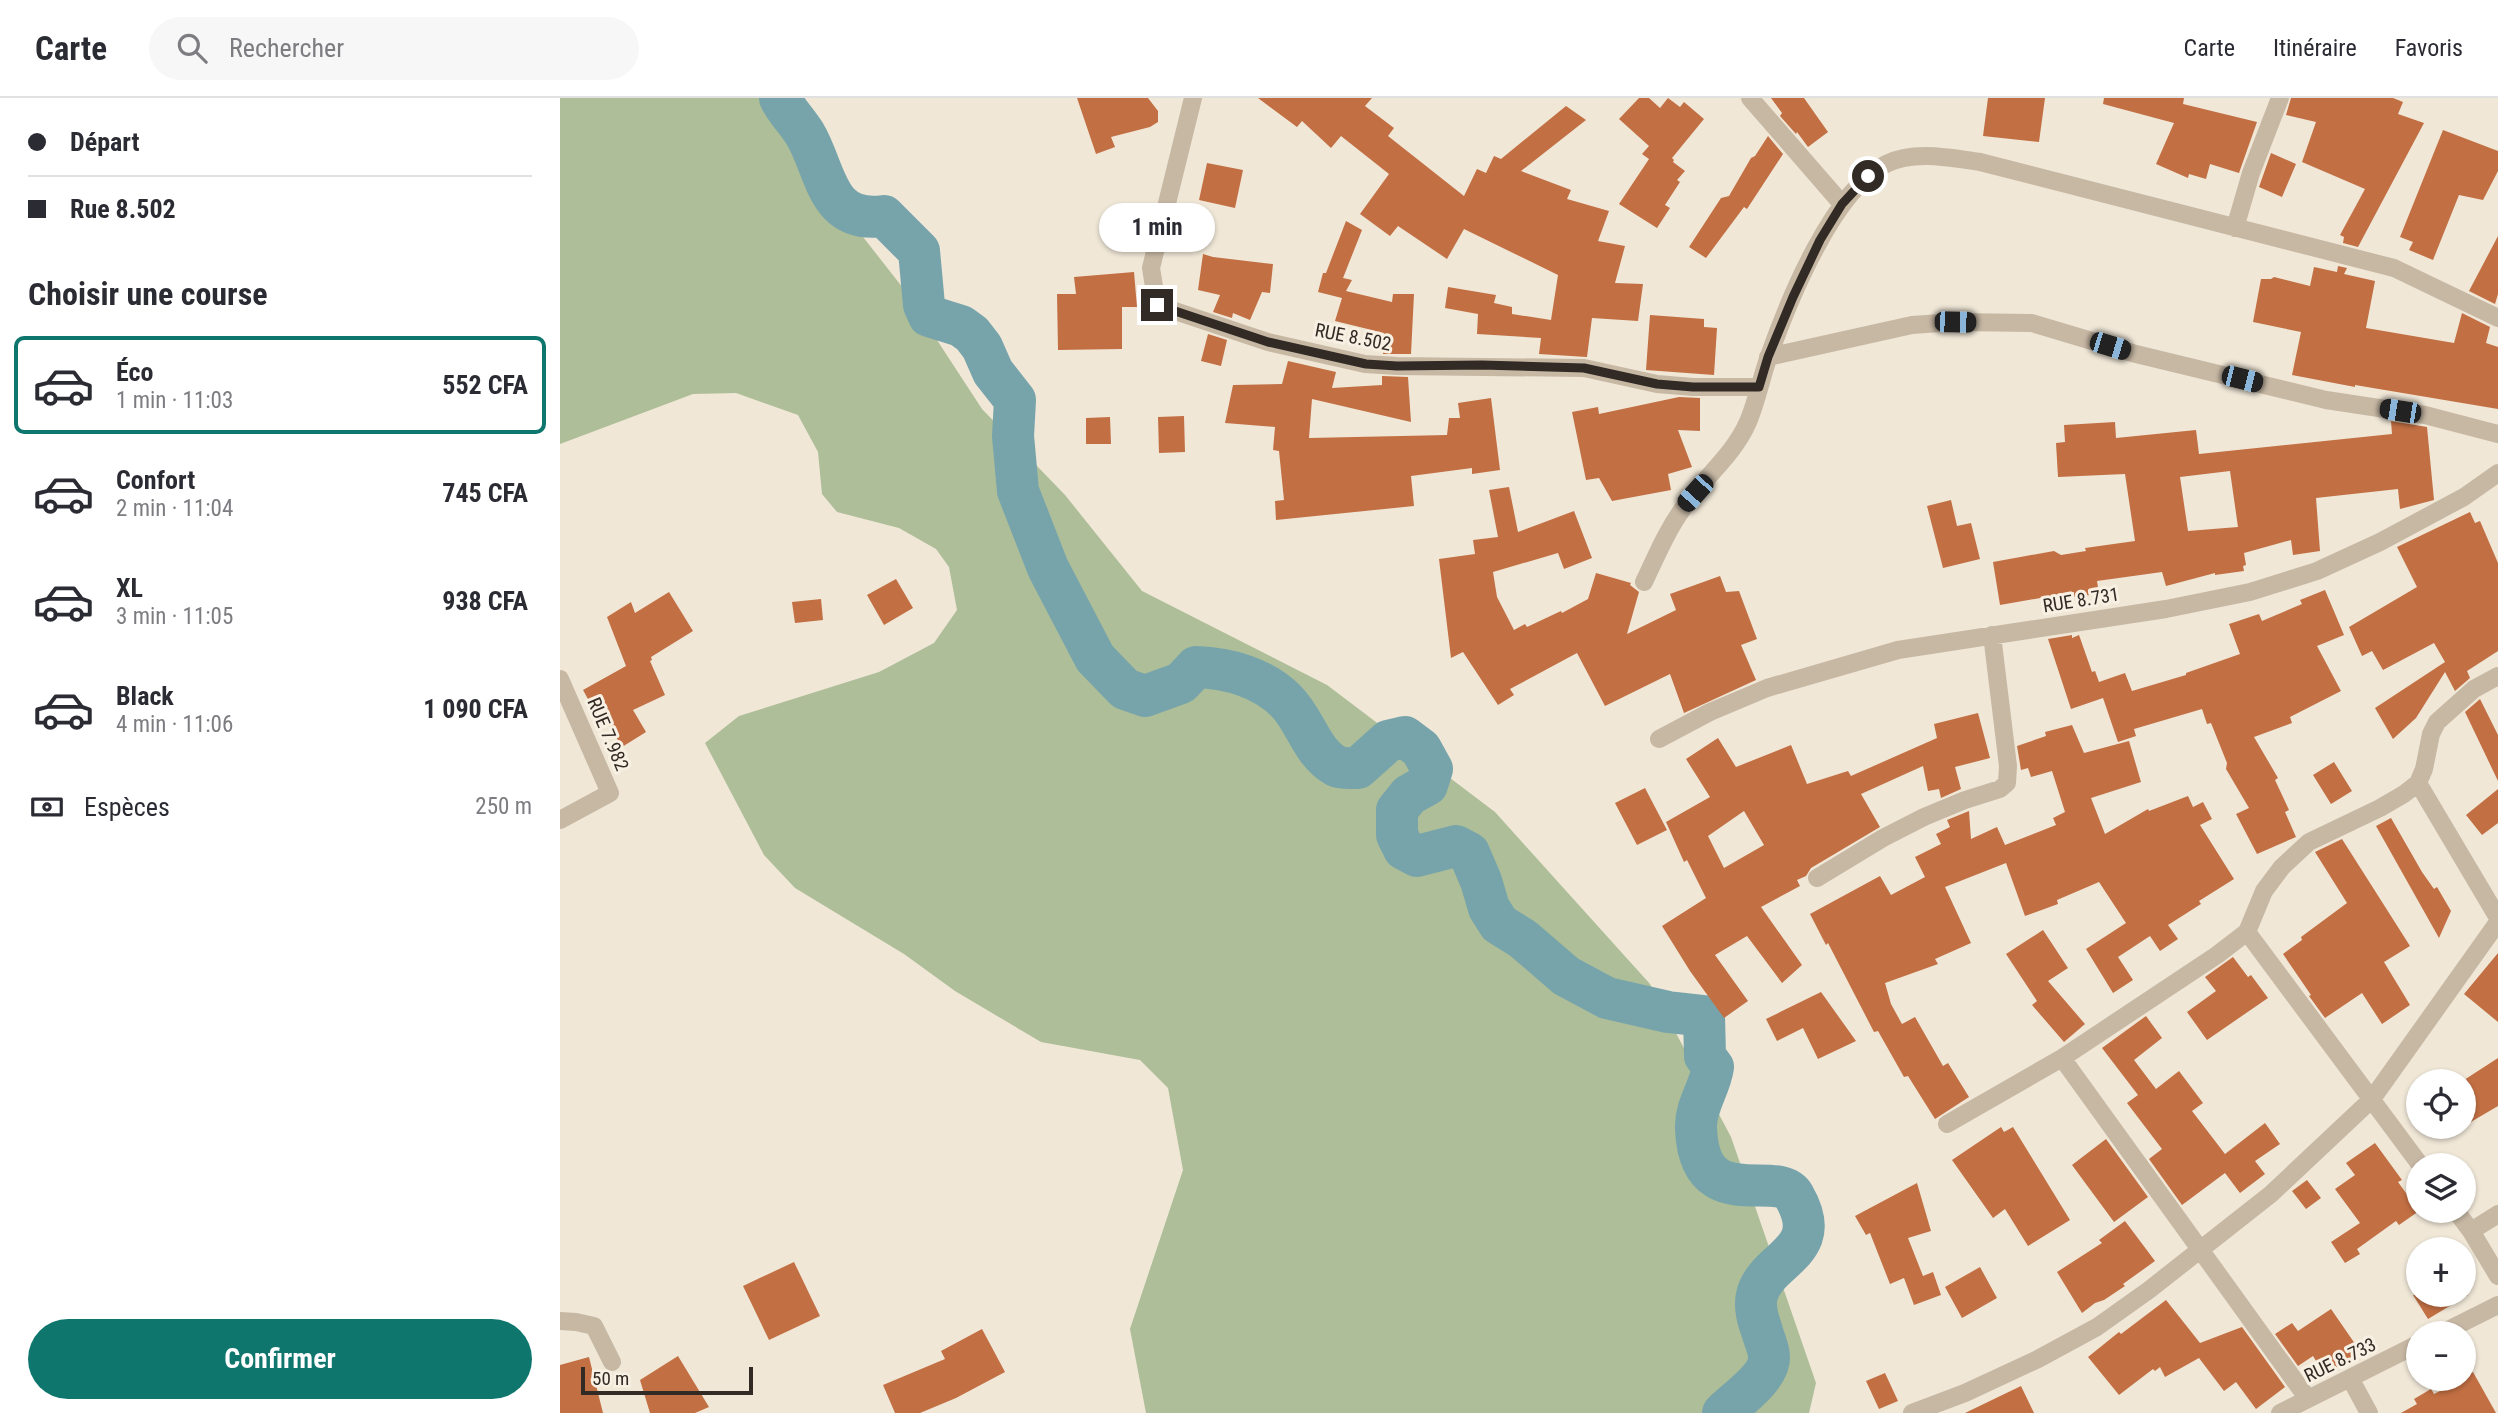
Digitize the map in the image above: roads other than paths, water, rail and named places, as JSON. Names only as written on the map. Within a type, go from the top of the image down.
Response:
[{"type":"street","name":"RUE 8.502","points":[[1193,98],[1151,268],[1157,305],[1268,342],[1366,364],[1584,368],[1657,384],[1759,387]]},
{"type":"street","points":[[1750,98],[1842,204]]},
{"type":"street","points":[[2235,228],[2251,173],[2280,98]]},
{"type":"street","points":[[1644,582],[1671,526],[1685,504],[1737,444],[1748,422],[1768,357],[1820,240],[1842,204],[1868,176],[1887,163],[1917,157],[1947,157],[1980,162],[2394,268],[2498,318]]},
{"type":"street","points":[[1768,357],[1912,325],[1955,322],[2032,323],[2136,354],[2326,400],[2425,415],[2498,434]]},
{"type":"street","name":"RUE 8.731","points":[[1659,739],[1710,712],[1767,688],[1898,650],[2166,609],[2238,595],[2317,571],[2381,542],[2464,497],[2498,473]]},
{"type":"street","points":[[1817,878],[1924,817],[2000,789],[2007,783],[2008,766],[1992,635]]},
{"type":"street","points":[[1947,1124],[2062,1058],[2217,955],[2247,932],[2264,891],[2282,867],[2309,842],[2379,808],[2418,783],[2437,722],[2474,689],[2498,676]]},
{"type":"street","name":"RUE 7.982","points":[[560,679],[610,793],[560,820]]},
{"type":"street","points":[[1912,1413],[1989,1382],[2097,1327],[2270,1195],[2372,1099],[2498,920],[2418,783]]},
{"type":"street","points":[[2247,932],[2411,1153]]},
{"type":"street","points":[[2062,1058],[2308,1399]]},
{"type":"street","points":[[2471,1231],[2498,1214]]},
{"type":"street","points":[[2465,1223],[2498,1276]]},
{"type":"street","points":[[2466,1321],[2498,1305]]},
{"type":"street","points":[[560,1321],[594,1326],[612,1363]]},
{"type":"street","name":"RUE 8.733","points":[[2280,1413],[2406,1350]]},
{"type":"street","points":[[2350,1378],[2368,1413]]},
{"type":"waterway","points":[[780,98],[805,134],[824,178],[839,203],[850,212],[865,216],[884,216],[919,251],[924,305],[929,316],[961,326],[972,334],[982,347],[993,372],[1015,400],[1013,436],[1018,491],[1048,568],[1095,658],[1125,689],[1145,696],[1181,683],[1196,667],[1221,670],[1256,680],[1286,701],[1320,753],[1341,768],[1358,768],[1388,741],[1405,737],[1421,749],[1432,769],[1427,785],[1409,795],[1397,810],[1397,835],[1404,849],[1417,856],[1456,846],[1469,853],[1489,908],[1499,924],[1523,939],[1566,976],[1607,998],[1668,1012],[1704,1016],[1705,1056],[1713,1067],[1696,1120],[1700,1156],[1710,1173],[1724,1181],[1740,1185],[1785,1188],[1794,1196],[1802,1215],[1804,1230],[1792,1253],[1763,1282],[1757,1295],[1757,1313],[1768,1351],[1768,1365],[1744,1395],[1723,1413]]}]
